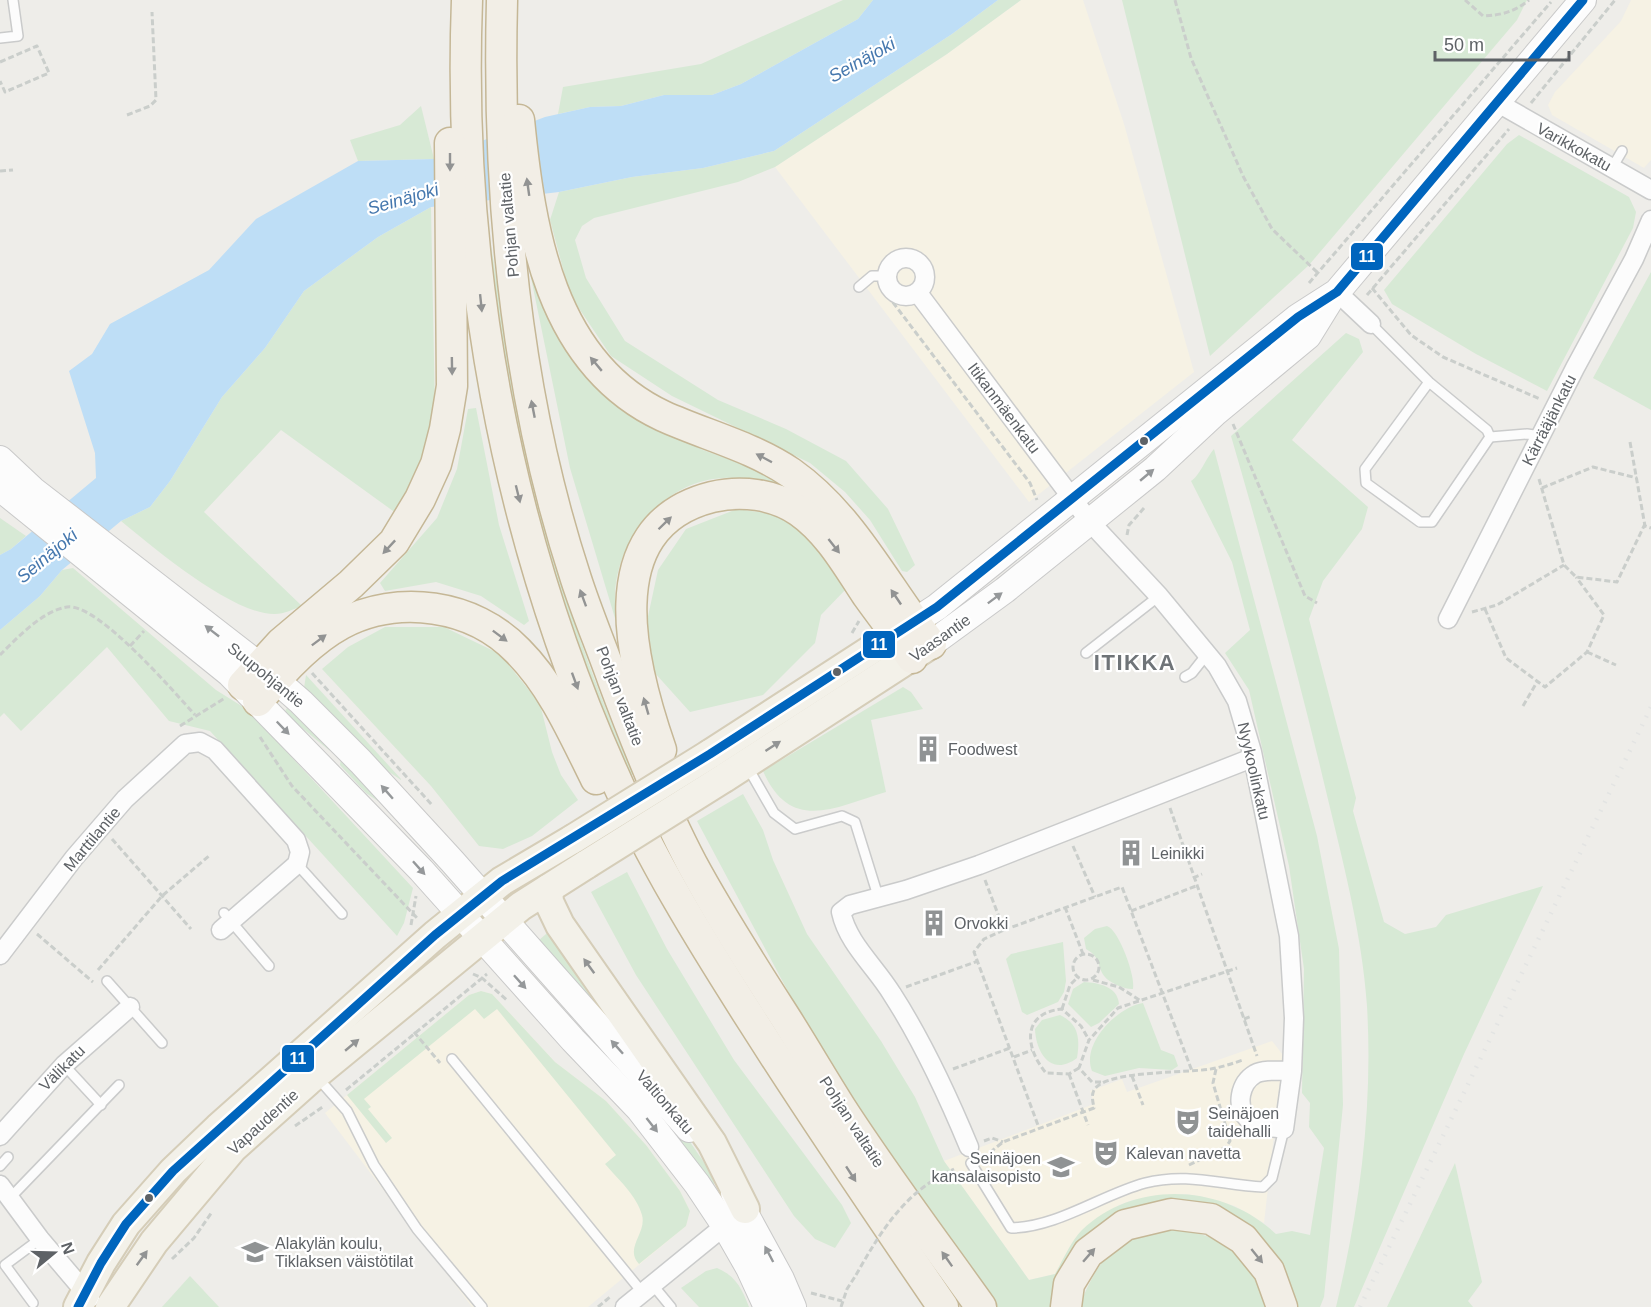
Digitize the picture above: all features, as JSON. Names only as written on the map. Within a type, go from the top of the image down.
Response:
[{"type":"highway","name":"Pohjan valtatie","points":[[502,0],[508,98],[523,244],[533,409],[573,567],[598,640],[632,731],[691,862],[737,941],[847,1117],[981,1307]]},
{"type":"highway","points":[[507,0],[508,98]]},
{"type":"highway","points":[[259,683],[288,636],[351,584],[394,542],[420,499],[436,464],[446,429],[452,386],[463,245],[459,104],[453,68],[467,2]]},
{"type":"highway","points":[[523,244],[550,285],[567,324],[601,370],[660,415],[756,454],[790,472],[815,491],[838,515],[913,639]]},
{"type":"highway","name":"Pohjan valtatie","points":[[463,245],[485,339],[502,429],[547,600],[575,682],[613,774],[664,875],[716,964],[819,1125],[943,1307]]},
{"type":"highway","points":[[802,1044],[694,828],[661,752],[637,671],[631,627],[630,593],[638,561],[652,536],[675,513],[696,501],[740,493],[774,498],[798,511],[821,530],[913,639]]},
{"type":"highway","points":[[259,683],[341,624],[368,613],[398,607],[430,607],[461,615],[494,631],[517,649],[540,676],[571,730],[646,876],[738,1032],[819,1125]]},
{"type":"highway","points":[[1066,1307],[1069,1284],[1088,1253],[1125,1225],[1171,1214],[1210,1220],[1243,1239],[1269,1271],[1282,1307]]},
{"type":"main road","name":"Vaasantie","points":[[503,920],[735,771],[913,639],[1090,522],[1308,336],[1334,296],[1498,103],[1578,2]]},
{"type":"main road","name":"Vaasantie","points":[[483,897],[502,881],[710,754],[913,639],[937,607],[1298,317],[1334,296]]},
{"type":"main road","name":"Suupohjantie","points":[[0,459],[16,493],[119,571],[361,762],[503,920]]},
{"type":"main road","name":"Suupohjantie","points":[[259,683],[481,938]]},
{"type":"main road","points":[[548,889],[549,902],[560,925],[712,1143],[735,1218]]},
{"type":"main road","name":"Vapaudentie","points":[[87,1302],[126,1224],[173,1171],[435,935],[483,897]]},
{"type":"main road","name":"Vapaudentie","points":[[110,1307],[154,1242],[196,1188],[233,1148],[316,1075],[503,920]]},
{"type":"main road","name":"Valtionkatu","points":[[503,920],[674,1111],[705,1150],[735,1218],[749,1268],[767,1307]]},
{"type":"main road","name":"Valtionkatu","points":[[481,938],[639,1109],[698,1184],[735,1218],[802,1300]]},
{"type":"street","name":"Varikkokatu","points":[[1498,103],[1651,190]]},
{"type":"street","name":"Kärrääjänkatu","points":[[1448,619],[1555,408],[1635,259],[1651,220]]},
{"type":"street","points":[[903,258],[915,261],[925,276],[918,293],[899,296],[879,276],[897,260],[903,258]]},
{"type":"street","name":"Itikanmäenkatu","points":[[918,293],[1090,522]]},
{"type":"street","points":[[1334,296],[1371,324]]},
{"type":"street","name":"Nyykoolinkatu","points":[[1090,522],[1159,596],[1207,654],[1237,700],[1278,875],[1289,936],[1294,1018],[1292,1071],[1284,1129]]},
{"type":"street","name":"Marttilantie","points":[[0,955],[100,827],[125,800],[185,744],[200,742],[215,750],[296,840],[300,852],[297,864]]},
{"type":"street","points":[[970,1155],[938,1075],[892,993],[845,930],[842,912],[850,905],[906,890],[979,865],[1252,758]]},
{"type":"street","points":[[222,924],[268,883],[297,864]]},
{"type":"street","name":"Välikatu","points":[[0,1136],[64,1065],[130,1007]]},
{"type":"street","points":[[1284,1129],[1261,1126],[1247,1118],[1239,1101],[1244,1084],[1256,1073],[1292,1071]]},
{"type":"street","points":[[7,1197],[87,1302]]},
{"type":"street","points":[[625,1307],[735,1218]]},
{"type":"lane","points":[[0,38],[18,36],[13,0]]},
{"type":"lane","points":[[1612,168],[1622,151]]},
{"type":"lane","points":[[859,287],[879,276]]},
{"type":"lane","points":[[1371,324],[1429,382],[1487,430],[1490,437]]},
{"type":"lane","points":[[1429,382],[1365,469],[1366,483],[1420,522],[1432,522],[1490,437]]},
{"type":"lane","points":[[1490,437],[1527,434],[1541,436]]},
{"type":"lane","points":[[1086,654],[1159,596]]},
{"type":"lane","points":[[1185,677],[1192,673],[1207,654]]},
{"type":"lane","points":[[735,771],[774,813],[795,829],[842,816],[855,822],[878,896]]},
{"type":"lane","points":[[297,864],[342,914]]},
{"type":"lane","points":[[222,924],[269,966]]},
{"type":"lane","points":[[107,981],[162,1043]]},
{"type":"lane","points":[[452,1059],[647,1288],[671,1307]]},
{"type":"lane","points":[[64,1065],[101,1105]]},
{"type":"lane","points":[[316,1075],[346,1111],[374,1165],[417,1229],[482,1307]]},
{"type":"lane","points":[[7,1197],[101,1105],[118,1085]]},
{"type":"lane","points":[[970,1155],[1011,1228],[1030,1228],[1119,1192],[1171,1178],[1196,1177],[1263,1187],[1272,1178],[1284,1129]]},
{"type":"lane","points":[[0,1166],[8,1157]]},
{"type":"lane","points":[[33,1303],[5,1265],[40,1239]]},
{"type":"path","points":[[1175,0],[1191,58],[1243,176],[1272,229],[1317,273],[1334,296]]},
{"type":"path","points":[[1465,0],[1483,16],[1499,16],[1516,10],[1529,0]]},
{"type":"path","points":[[1309,283],[1552,0]]},
{"type":"path","points":[[128,115],[150,106],[156,100],[152,12]]},
{"type":"path","points":[[0,62],[38,46],[49,73],[5,92],[0,81]]},
{"type":"path","points":[[0,171],[13,170]]},
{"type":"path","points":[[879,276],[1030,483],[1050,469]]},
{"type":"path","points":[[1372,288],[1411,335],[1443,357],[1555,408]]},
{"type":"path","points":[[1230,417],[1305,597],[1317,603]]},
{"type":"path","points":[[1576,577],[1617,582],[1645,524],[1630,442]]},
{"type":"path","points":[[1485,609],[1506,658],[1545,687],[1587,652],[1604,615],[1576,577],[1564,565],[1532,454]]},
{"type":"path","points":[[1542,488],[1593,467],[1637,478]]},
{"type":"path","points":[[1645,524],[1651,528]]},
{"type":"path","points":[[1448,619],[1497,605],[1564,565]]},
{"type":"path","points":[[0,655],[33,626],[53,612],[69,606],[99,620],[130,646],[148,662],[195,715]]},
{"type":"path","points":[[130,646],[149,625]]},
{"type":"path","points":[[1587,652],[1616,665]]},
{"type":"path","points":[[1523,706],[1537,681]]},
{"type":"path","points":[[256,732],[292,786],[412,914],[435,935]]},
{"type":"path","points":[[1165,794],[1257,1056]]},
{"type":"path","points":[[100,827],[191,929]]},
{"type":"path","points":[[1067,831],[1095,897]]},
{"type":"path","points":[[91,978],[162,896],[210,855]]},
{"type":"path","points":[[979,865],[1004,930]]},
{"type":"path","points":[[1193,878],[1202,874]]},
{"type":"path","points":[[1131,911],[1196,886]]},
{"type":"path","points":[[1039,1129],[974,952],[984,939],[1004,930],[1122,887],[1192,1071]]},
{"type":"path","points":[[1065,907],[1083,954]]},
{"type":"path","points":[[23,924],[91,978],[93,983]]},
{"type":"path","points":[[1083,954],[1074,964],[1074,972],[1078,977],[1106,981],[1141,1001]]},
{"type":"path","points":[[1083,954],[1092,955],[1098,962],[1099,970],[1092,979]]},
{"type":"path","points":[[456,959],[466,970],[482,978],[511,1004]]},
{"type":"path","points":[[892,993],[978,961]]},
{"type":"path","points":[[1062,1009],[1046,1013],[1038,1018],[1030,1037],[1032,1050],[1046,1073],[1069,1074],[1079,1068],[1089,1040],[1118,1008],[1163,995],[1237,968]]},
{"type":"path","points":[[1062,1009],[1070,985],[1078,977]]},
{"type":"path","points":[[288,1130],[336,1099],[414,1032],[482,978]]},
{"type":"path","points":[[1062,1009],[1081,1026],[1089,1040]]},
{"type":"path","points":[[1244,1019],[1252,1016]]},
{"type":"path","points":[[414,1032],[443,1067]]},
{"type":"path","points":[[938,1075],[1011,1048]]},
{"type":"path","points":[[1014,1058],[1032,1050]]},
{"type":"path","points":[[1079,1068],[1092,1082],[1103,1082],[1132,1076],[1216,1069],[1263,1056]]},
{"type":"path","points":[[1171,1178],[1226,1147],[1230,1141],[1213,1083],[1216,1069]]},
{"type":"path","points":[[1069,1074],[1088,1125]]},
{"type":"path","points":[[1132,1076],[1143,1105]]},
{"type":"path","points":[[841,1307],[842,1300],[878,1238],[902,1206],[970,1155],[988,1156],[1003,1142],[1094,1108],[1092,1098],[1094,1089],[1103,1082]]},
{"type":"path","points":[[171,1260],[194,1238],[213,1209]]},
{"type":"path","points":[[802,1300],[842,1300]]},
{"type":"shaded area","points":[[1021,0],[1083,0],[1124,124],[1194,372],[1029,502],[775,167],[947,54]]},
{"type":"shaded area","points":[[1631,0],[1651,0],[1651,160],[1644,168],[1552,115],[1548,105],[1555,92],[1621,21]]},
{"type":"shaded area","points":[[481,991],[492,994],[555,1062],[606,1101],[646,1145],[680,1191],[690,1211],[686,1226],[588,1307],[472,1307],[325,1113],[469,995]]},
{"type":"shaded area","points":[[1272,1041],[1283,1055],[1264,1223],[1235,1206],[1204,1197],[1186,1194],[1133,1200],[1119,1205],[1080,1232],[1055,1274],[1029,1280],[944,1161],[1094,1104],[1090,1091],[1122,1079],[1127,1092]]},
{"type":"green space","points":[[843,0],[873,0],[858,19],[741,84],[712,95],[664,95],[621,106],[590,107],[558,114],[563,87],[701,64]]},
{"type":"green space","points":[[998,0],[1021,0],[947,54],[775,167],[738,182],[594,218],[582,226],[575,240],[586,278],[625,341],[718,400],[786,429],[846,461],[888,509],[915,565],[907,572],[902,571],[870,520],[845,492],[810,463],[672,396],[611,356],[570,295],[550,220],[559,192],[632,177],[703,168],[774,151],[952,34]]},
{"type":"green space","points":[[1122,0],[1527,0],[1517,20],[1309,265],[1210,356]]},
{"type":"green space","points":[[421,106],[434,159],[358,161],[350,140],[400,125]]},
{"type":"green space","points":[[1519,135],[1629,197],[1636,212],[1633,228],[1547,391],[1476,354],[1392,304],[1384,290],[1507,144]]},
{"type":"green space","points":[[431,207],[435,410],[421,470],[400,516],[281,430],[204,512],[302,606],[275,614],[238,604],[173,563],[121,521],[150,507],[170,481],[222,397],[265,348],[304,291],[378,237]]},
{"type":"green space","points":[[486,239],[490,240],[514,391],[533,482],[553,557],[577,630],[633,774],[624,780],[583,679],[512,436]]},
{"type":"green space","points":[[528,263],[586,373],[641,420],[703,450],[761,471],[800,491],[752,479],[723,478],[701,482],[681,490],[663,502],[646,518],[633,536],[623,556],[617,578],[615,600],[623,645],[570,468]]},
{"type":"green space","points":[[1651,272],[1651,410],[1593,378]]},
{"type":"green space","points":[[1346,333],[1359,339],[1363,352],[1292,440],[1368,507],[1362,529],[1323,581],[1309,619],[1356,798],[1353,811],[1384,922],[1405,934],[1436,927],[1446,915],[1543,886],[1464,1054],[1354,1307],[1336,1307],[1358,1195],[1366,1120],[1367,1006],[1361,951],[1338,841],[1314,743],[1231,436]]},
{"type":"green space","points":[[476,408],[499,525],[529,621],[524,625],[481,596],[436,582],[385,591],[380,583],[437,518],[457,469],[468,409]]},
{"type":"green space","points":[[1214,449],[1317,836],[1339,949],[1343,1105],[1324,1297],[1320,1307],[1293,1307],[1264,1244],[1132,1213],[1053,1307],[994,1307],[814,1040],[697,821],[743,794],[763,830],[773,860],[807,934],[881,1041],[915,1097],[944,1161],[1029,1280],[1055,1274],[1078,1234],[1104,1213],[1128,1202],[1153,1196],[1179,1194],[1206,1197],[1231,1205],[1255,1217],[1276,1234],[1292,1231],[1310,1235],[1324,1148],[1309,1127],[1310,1103],[1302,1093],[1304,969],[1289,866],[1249,690],[1225,653],[1250,630],[1232,562],[1191,481],[1197,476]]},
{"type":"green space","points":[[737,509],[789,516],[826,552],[847,588],[821,615],[815,643],[763,695],[690,712],[654,672],[647,621],[658,570],[686,529]]},
{"type":"green space","points":[[0,518],[26,536],[0,555]]},
{"type":"green space","points":[[73,568],[216,690],[248,710],[413,888],[404,923],[397,936],[210,731],[169,721],[107,647],[21,731],[4,713],[0,717],[0,630],[40,596],[62,570]]},
{"type":"green space","points":[[385,627],[444,627],[500,654],[540,704],[552,752],[561,775],[578,800],[532,836],[503,849],[479,846],[431,786],[322,669],[348,647]]},
{"type":"green space","points":[[306,675],[401,780],[373,761],[304,688]]},
{"type":"green space","points":[[903,687],[911,692],[923,709],[871,720],[886,792],[832,809],[816,811],[801,809],[787,803],[774,791],[763,771]]},
{"type":"green space","points":[[287,708],[319,737],[330,751],[284,713]]},
{"type":"green space","points":[[341,759],[379,798],[378,801],[366,793],[340,765]]},
{"type":"green space","points":[[627,872],[667,949],[734,1060],[842,1205],[851,1223],[835,1248],[815,1239],[794,1216],[636,975],[591,892]]},
{"type":"green space","points":[[1107,926],[1117,936],[1126,954],[1133,989],[1114,984],[1107,979],[1097,959],[1086,949],[1084,938],[1095,929]]},
{"type":"green space","points":[[553,928],[644,1058],[538,941]]},
{"type":"green space","points":[[1063,942],[1066,981],[1064,992],[1058,1002],[1027,1015],[1022,1012],[1006,959],[1011,954]]},
{"type":"green space","points":[[1084,982],[1111,989],[1118,998],[1119,1004],[1099,1023],[1091,1027],[1068,1004],[1073,989]]},
{"type":"green space","points":[[481,991],[492,994],[555,1062],[606,1101],[646,1145],[680,1191],[690,1211],[686,1226],[639,1264],[634,1252],[642,1228],[642,1215],[632,1194],[605,1164],[616,1155],[497,1009],[484,1019],[475,1009],[364,1099],[371,1107],[368,1109],[392,1138],[386,1143],[347,1095],[469,995]]},
{"type":"green space","points":[[1143,1003],[1161,1050],[1174,1055],[1178,1066],[1172,1070],[1139,1068],[1105,1076],[1092,1071],[1090,1060],[1092,1050],[1104,1028],[1123,1012]]},
{"type":"green space","points":[[1060,1015],[1075,1028],[1078,1045],[1077,1058],[1060,1065],[1053,1064],[1042,1054],[1038,1047],[1035,1029],[1042,1020]]},
{"type":"green space","points":[[681,1135],[690,1142],[716,1180],[714,1185],[708,1185],[677,1138]]},
{"type":"green space","points":[[1455,1163],[1482,1282],[1468,1301],[1473,1307],[1387,1307]]},
{"type":"green space","points":[[1177,1227],[1214,1239],[1242,1258],[1266,1296],[1268,1307],[1079,1307],[1096,1272],[1114,1250],[1140,1237]]},
{"type":"green space","points":[[717,1268],[724,1271],[738,1284],[749,1307],[699,1307],[681,1288],[706,1271]]},
{"type":"green space","points":[[190,1276],[219,1307],[162,1307]]},
{"type":"water","name":"Seinäjoki","points":[[873,0],[998,0],[952,34],[774,151],[703,168],[632,177],[559,192],[431,207],[378,237],[304,291],[265,348],[222,397],[170,481],[150,507],[121,521],[62,570],[40,596],[0,630],[0,555],[11,549],[96,478],[95,453],[69,371],[92,354],[110,324],[209,270],[256,219],[358,161],[434,159],[545,117],[590,107],[621,106],[664,95],[712,95],[741,84],[858,19]]},
{"type":"railway","points":[[1360,1307],[1651,707]]},
{"type":"transit line","name":"11","points":[[78,1307],[101,1263],[126,1224],[173,1171],[435,935],[502,881],[710,754],[937,607],[1298,317],[1337,292],[1583,0]]},
{"type":"place","name":"Foodwest","points":[[928,749]]},
{"type":"place","name":"Leinikki","points":[[1131,853]]},
{"type":"place","name":"Orvokki","points":[[934,923]]},
{"type":"place","name":"Seinäjoen taidehalli","points":[[1188,1122]]},
{"type":"place","name":"Kalevan navetta","points":[[1106,1153]]},
{"type":"place","name":"Seinäjoen kansalaisopisto","points":[[1061,1167]]},
{"type":"place","name":"Alakylän koulu, Tiklaksen väistötilat","points":[[255,1252]]},
{"type":"district","name":"ITIKKA","points":[[1135,662]]}]
